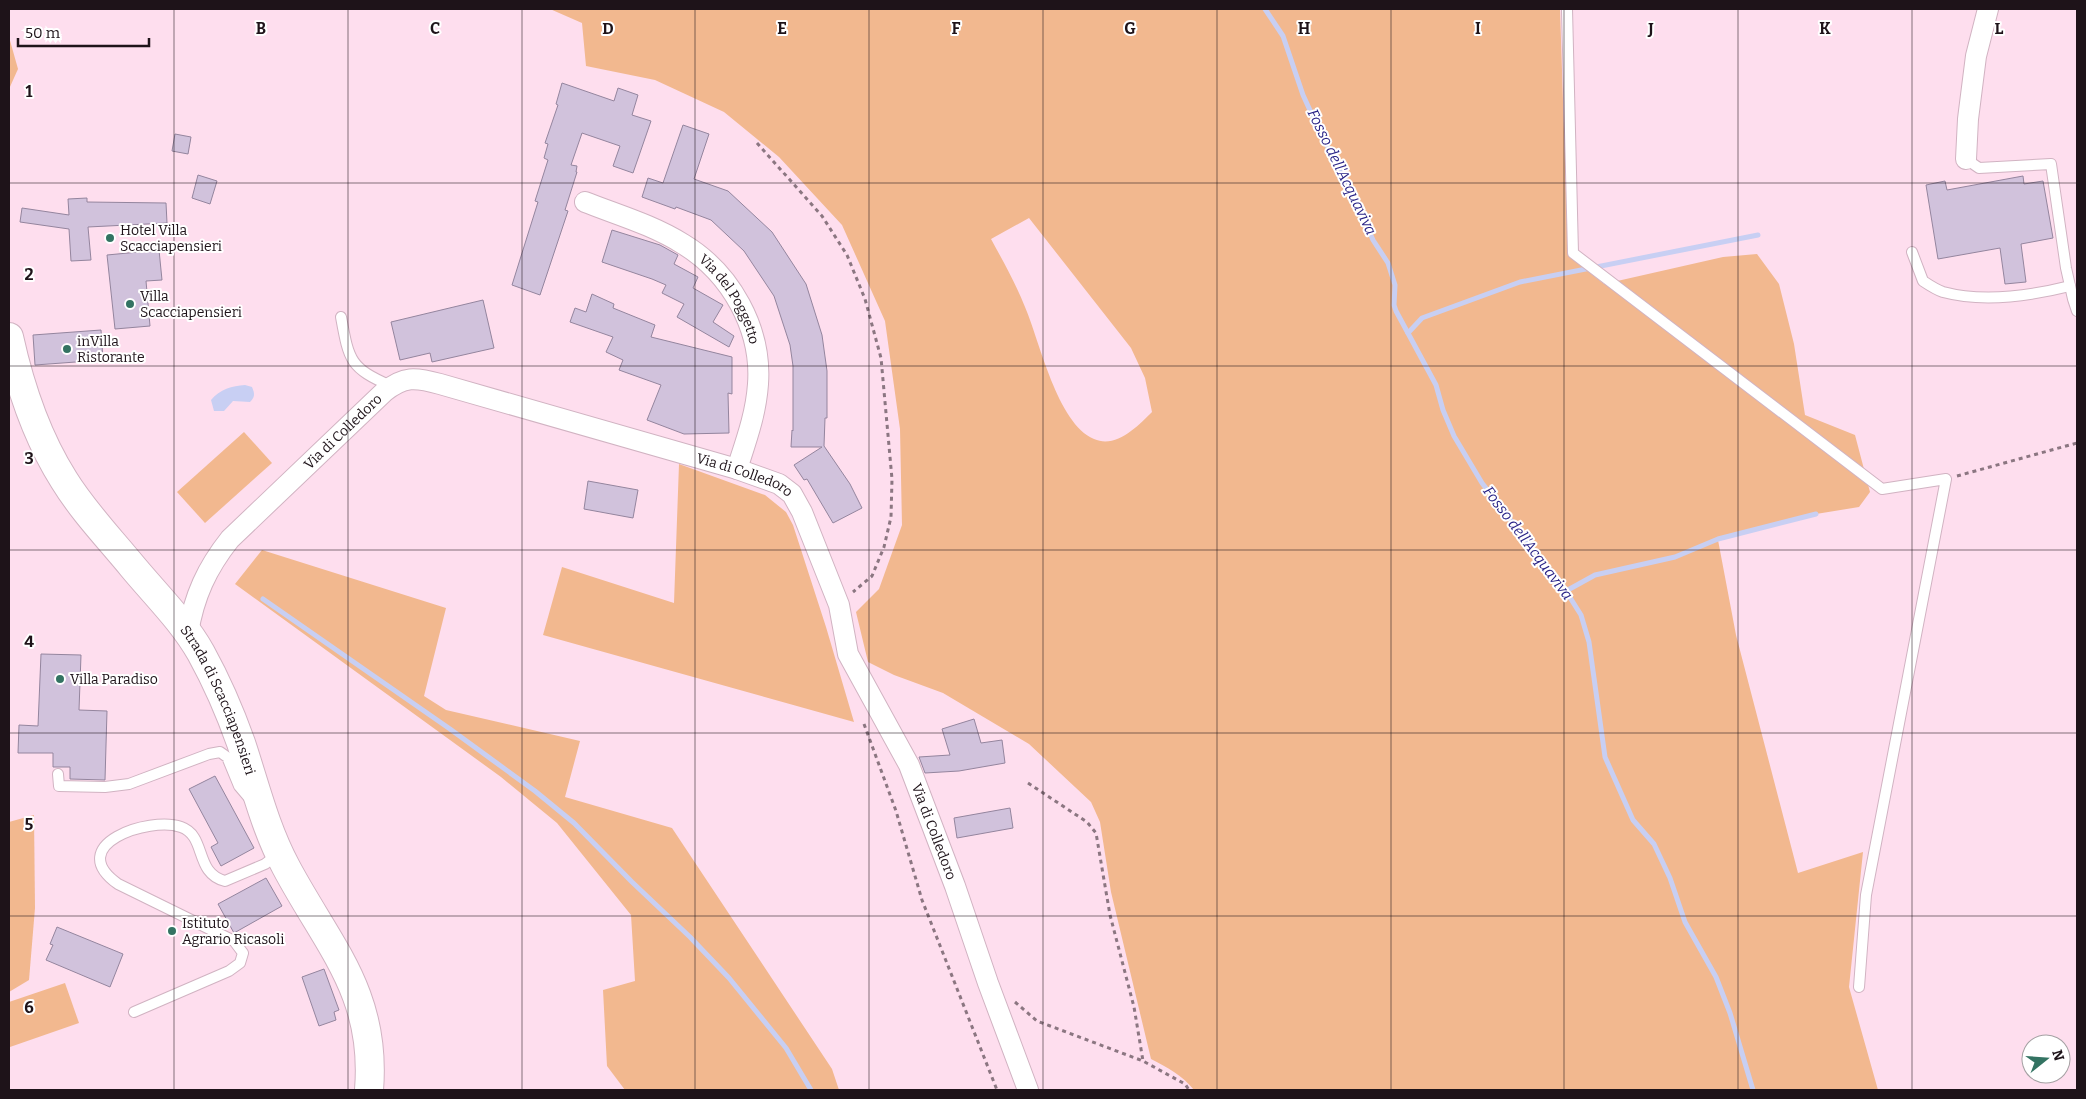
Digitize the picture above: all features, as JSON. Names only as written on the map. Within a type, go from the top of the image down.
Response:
[{"type":"street","points":[[1966,159],[1968,119],[1976,56],[1988,9]]},
{"type":"street","name":"Via del Poggetto","points":[[585,202],[659,231],[684,244],[710,265],[724,280],[740,304],[755,346],[758,383],[751,424],[737,469]]},
{"type":"street","name":"Strada di Scacciapensieri","points":[[9,337],[28,406],[63,479],[98,525],[188,633],[207,665],[231,716],[262,810],[279,853],[339,956],[356,991],[367,1038],[370,1063],[369,1090]]},
{"type":"street","name":"Via di Colledoro","points":[[188,633],[192,609],[198,590],[213,562],[230,539],[258,510],[391,386],[406,379],[422,379],[737,469],[779,484],[792,494],[802,512],[838,605],[848,654],[909,765],[955,886],[988,983],[1028,1090]]},
{"type":"lane","points":[[1566,9],[1573,253],[1882,489],[1946,479],[1866,895],[1858,987]]},
{"type":"lane","points":[[1966,159],[1979,168],[2051,164],[2070,286],[2077,311]]},
{"type":"lane","points":[[1912,252],[1923,281],[1943,292],[1989,298],[2041,294],[2070,286]]},
{"type":"lane","points":[[341,317],[346,347],[357,368],[391,386]]},
{"type":"lane","points":[[58,774],[59,786],[116,786],[143,779],[220,752],[227,757],[242,791],[262,810]]},
{"type":"lane","points":[[134,1012],[229,971],[240,963],[243,953],[234,941],[126,888],[107,876],[101,864],[100,856],[106,844],[132,830],[164,824],[179,826],[192,834],[211,875],[225,881],[265,864],[279,853]]},
{"type":"path","points":[[756,143],[822,216],[847,256],[865,299],[881,358],[892,479],[891,517],[884,547],[872,576],[838,605]]},
{"type":"path","points":[[1946,479],[2077,443]]},
{"type":"path","points":[[864,724],[896,811],[922,900],[997,1090]]},
{"type":"path","points":[[1028,783],[1086,822],[1096,833],[1110,915],[1134,1007],[1143,1061]]},
{"type":"path","points":[[1015,1001],[1037,1021],[1143,1061],[1186,1084],[1189,1090]]},
{"type":"shaded area","points":[[550,9],[1560,9],[1568,255],[1604,284],[1723,257],[1757,254],[1779,284],[1794,344],[1805,415],[1855,435],[1870,492],[1859,507],[1816,514],[1718,540],[1736,635],[1798,873],[1863,852],[1849,987],[1878,1090],[1194,1090],[1180,1076],[1151,1059],[1111,892],[1100,822],[1091,802],[1029,744],[943,693],[894,675],[868,662],[856,612],[879,589],[902,525],[900,429],[885,321],[842,225],[779,157],[724,112],[655,80],[586,66],[582,23]],"holes":[[[1029,218],[1131,348],[1145,378],[1152,412],[1140,424],[1118,439],[1110,441],[1094,439],[1081,430],[1070,417],[1060,399],[1051,380],[1021,298],[991,239]]]},
{"type":"shaded area","points":[[9,37],[18,69],[9,89]]},
{"type":"shaded area","points":[[244,432],[272,463],[205,523],[177,492]]},
{"type":"shaded area","points":[[679,464],[765,495],[786,512],[793,525],[854,722],[543,635],[562,567],[674,603]]},
{"type":"shaded area","points":[[262,550],[446,608],[424,696],[446,710],[580,741],[565,797],[672,828],[832,1069],[839,1090],[625,1090],[607,1066],[603,990],[635,981],[631,915],[557,823],[501,777],[235,584]]},
{"type":"shaded area","points":[[34,815],[35,908],[29,980],[9,992],[9,822]]},
{"type":"shaded area","points":[[65,983],[79,1023],[10,1047],[9,1002]]},
{"type":"water","points":[[245,385],[252,387],[254,392],[254,397],[250,402],[233,401],[224,411],[214,411],[211,400],[218,393],[235,386]]},
{"type":"building","points":[[562,83],[614,101],[618,88],[638,95],[632,115],[651,121],[633,173],[613,166],[620,146],[582,133],[571,165],[577,166],[577,172],[565,210],[568,211],[540,295],[512,285],[538,202],[535,201],[548,160],[544,158],[548,144],[545,143],[558,105],[556,104]]},
{"type":"building","points":[[683,125],[709,134],[694,179],[728,191],[772,232],[806,284],[822,335],[827,371],[827,418],[825,418],[824,446],[850,484],[862,508],[833,523],[807,479],[804,480],[794,465],[822,447],[791,447],[793,431],[793,366],[790,345],[774,296],[744,251],[711,220],[642,197],[648,178],[663,183]]},
{"type":"building","points":[[175,134],[191,137],[188,154],[172,151]]},
{"type":"building","points":[[198,175],[217,181],[210,204],[192,198]]},
{"type":"building","points":[[2023,176],[2024,184],[2043,181],[2053,238],[2021,244],[2026,282],[2005,284],[2000,248],[1938,259],[1926,185],[1945,181],[1947,190]]},
{"type":"building","points":[[87,198],[87,202],[166,203],[167,223],[88,227],[91,260],[71,261],[69,229],[20,222],[22,208],[69,215],[68,199]]},
{"type":"building","points":[[612,230],[660,245],[678,255],[674,264],[698,277],[693,288],[723,305],[713,322],[734,336],[729,347],[677,317],[684,304],[662,293],[666,285],[602,262]]},
{"type":"building","name":"Villa Scacciapensieri","points":[[159,250],[162,280],[146,281],[150,326],[115,329],[107,255]]},
{"type":"building","points":[[592,294],[614,304],[613,308],[655,325],[651,337],[732,357],[732,394],[728,393],[729,433],[684,434],[647,420],[661,385],[619,370],[623,360],[606,352],[613,337],[570,322],[575,308],[586,312]]},
{"type":"building","points":[[483,300],[494,348],[432,362],[430,353],[400,360],[391,322]]},
{"type":"building","points":[[101,330],[103,360],[35,365],[33,335]]},
{"type":"building","points":[[588,481],[638,490],[633,518],[584,509]]},
{"type":"building","points":[[41,654],[81,655],[79,710],[107,711],[105,780],[70,779],[70,767],[53,767],[53,753],[18,753],[19,725],[38,726]]},
{"type":"building","points":[[974,719],[981,743],[1002,740],[1005,763],[959,771],[925,773],[919,757],[950,755],[942,729]]},
{"type":"building","points":[[215,776],[254,848],[221,866],[211,847],[218,843],[189,789]]},
{"type":"building","points":[[1010,808],[1013,828],[957,838],[954,818]]},
{"type":"building","points":[[266,878],[282,906],[234,933],[218,904]]},
{"type":"building","points":[[57,927],[123,954],[110,987],[46,960],[53,945],[50,944]]},
{"type":"building","points":[[324,969],[339,1010],[334,1012],[336,1020],[319,1026],[302,977]]},
{"type":"waterway","name":"Fosso dell'Acquaviva","points":[[1265,9],[1283,36],[1303,95],[1319,130],[1352,193],[1373,240],[1388,263],[1395,285],[1394,305],[1396,311],[1436,385],[1443,410],[1454,436],[1482,483],[1559,580],[1581,615],[1589,642],[1605,757],[1633,820],[1654,844],[1670,878],[1685,922],[1716,977],[1730,1013],[1753,1090]]},
{"type":"waterway","points":[[1408,333],[1422,318],[1520,282],[1758,235]]},
{"type":"waterway","points":[[1566,591],[1595,575],[1675,557],[1718,539],[1816,514]]},
{"type":"waterway","points":[[263,599],[450,729],[535,791],[574,823],[729,978],[786,1048],[811,1090]]},
{"type":"place","name":"Hotel Villa Scacciapensieri","points":[[110,238]]},
{"type":"place","name":"Villa Scacciapensieri","points":[[130,304]]},
{"type":"place","name":"inVilla Ristorante","points":[[67,349]]},
{"type":"place","name":"Villa Paradiso","points":[[60,679]]},
{"type":"place","name":"Istituto Agrario Ricasoli","points":[[172,931]]}]
